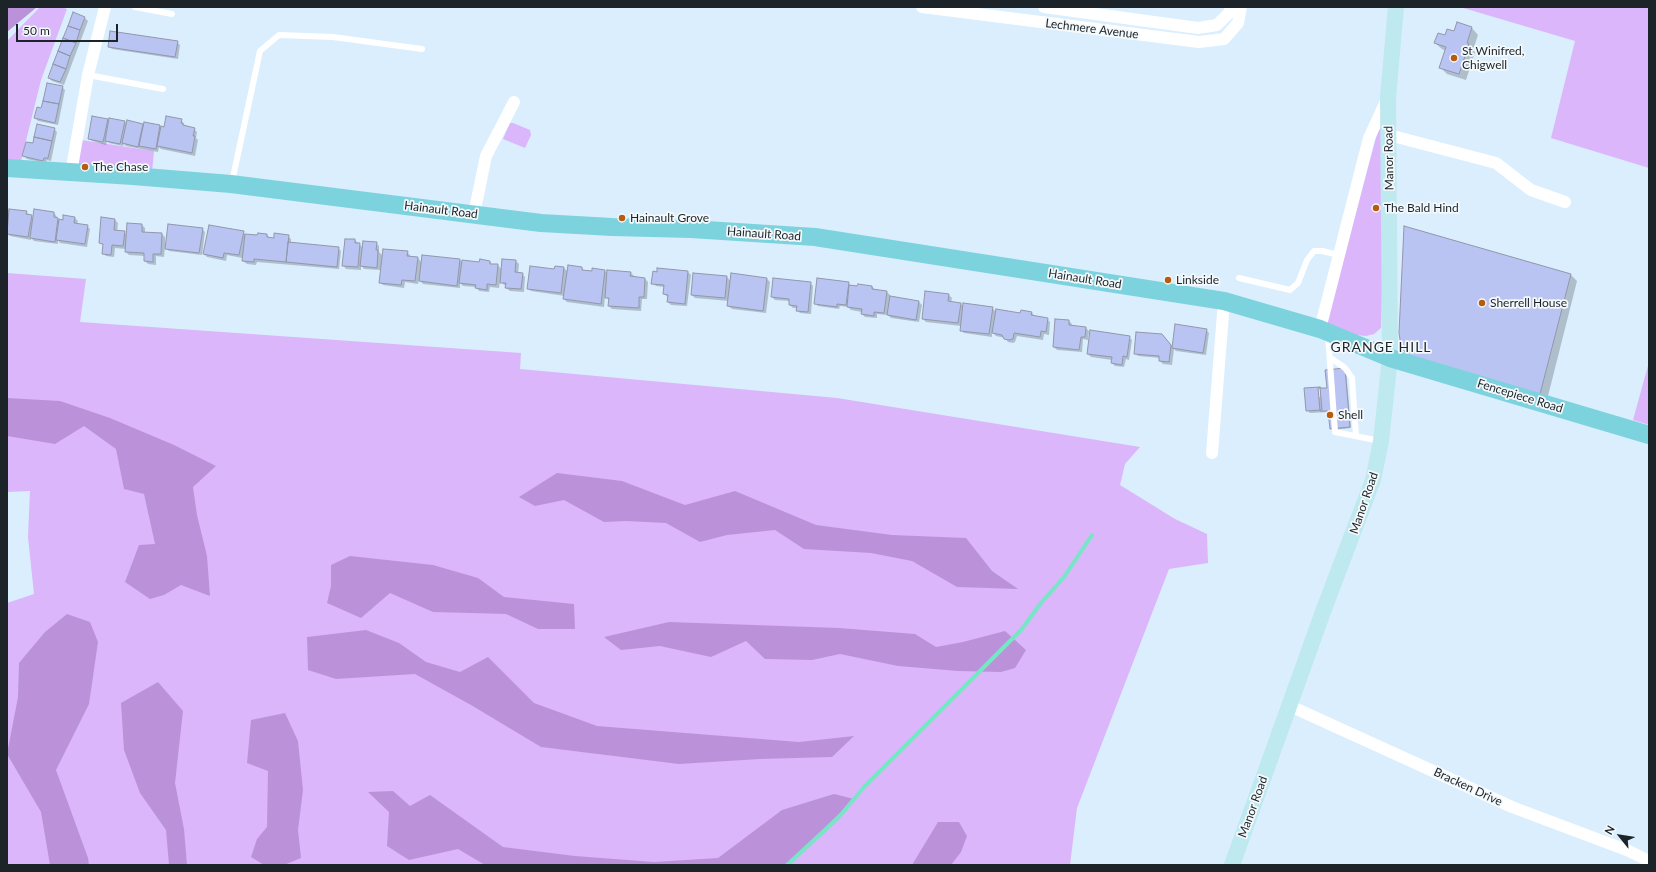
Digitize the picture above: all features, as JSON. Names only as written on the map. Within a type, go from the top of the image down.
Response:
[{"type":"main road","name":"Manor Road","points":[[1232,865],[1324,609],[1373,480],[1381,441],[1390,358],[1388,97],[1396,7]]},
{"type":"main road","name":"Hainault Road","points":[[7,168],[232,184],[541,223],[691,229],[815,237],[1224,301],[1324,332],[1356,343],[1390,358]]},
{"type":"main road","name":"Fencepiece Road","points":[[1390,358],[1649,435]]},
{"type":"street","points":[[71,173],[88,75],[105,7]]},
{"type":"street","name":"Lechmere Avenue","points":[[922,7],[1199,42],[1224,39],[1238,23],[1241,7]]},
{"type":"street","points":[[1038,22],[1039,7]]},
{"type":"street","name":"Lechmere Avenue","points":[[1044,7],[1198,28],[1217,25],[1230,12],[1230,7]]},
{"type":"street","points":[[1178,40],[1180,26]]},
{"type":"street","name":"Manor Road","points":[[1324,332],[1339,255],[1369,138],[1388,97]]},
{"type":"street","points":[[474,214],[486,156],[514,102]]},
{"type":"street","points":[[1388,135],[1496,163],[1531,190],[1565,202]]},
{"type":"street","points":[[1212,453],[1224,301]]},
{"type":"street","name":"Bracken Drive","points":[[1290,706],[1512,807],[1630,852],[1649,861]]},
{"type":"lane","points":[[135,7],[172,14]]},
{"type":"lane","points":[[232,184],[260,51],[279,35],[333,37],[422,49]]},
{"type":"lane","points":[[88,75],[163,89]]},
{"type":"lane","points":[[1239,278],[1290,290],[1298,283],[1307,260],[1314,251],[1339,255]]},
{"type":"lane","points":[[1324,332],[1331,358],[1336,432],[1381,441]]},
{"type":"lane","points":[[1331,358],[1345,368],[1352,378],[1356,436]]},
{"type":"shaded area","points":[[7,7],[37,7],[7,32]]},
{"type":"shaded area","points":[[40,7],[61,7],[67,9],[41,80],[20,165],[7,163],[7,41]]},
{"type":"shaded area","points":[[1460,7],[1649,7],[1649,168],[1551,138],[1575,41]]},
{"type":"shaded area","points":[[1381,119],[1383,257],[1381,328],[1374,334],[1366,336],[1347,334],[1326,325]]},
{"type":"shaded area","points":[[510,123],[530,130],[531,135],[525,148],[503,139]]},
{"type":"shaded area","points":[[81,140],[154,151],[152,172],[77,166]]},
{"type":"shaded area","points":[[7,273],[86,279],[80,322],[521,353],[520,369],[837,398],[1140,447],[1125,464],[1120,485],[1175,519],[1207,534],[1208,563],[1169,569],[1077,808],[1070,865],[7,865],[7,603],[34,594],[28,537],[30,491],[7,492]]},
{"type":"shaded area","points":[[1649,362],[1649,425],[1633,420]]},
{"type":"shaded area","points":[[7,398],[60,401],[110,418],[174,445],[216,466],[193,487],[197,515],[207,556],[210,596],[181,585],[164,595],[150,599],[125,582],[139,545],[155,544],[144,494],[124,489],[116,449],[84,426],[55,444],[7,436]]},
{"type":"shaded area","points":[[557,473],[622,481],[685,505],[735,491],[816,525],[892,535],[966,538],[992,571],[1018,589],[957,587],[912,561],[871,553],[804,549],[775,530],[727,535],[700,542],[666,523],[626,521],[604,522],[564,500],[535,506],[519,497]]},
{"type":"shaded area","points":[[350,556],[433,565],[478,578],[504,597],[574,604],[575,629],[538,629],[506,614],[433,612],[390,593],[361,618],[327,603],[331,586],[331,565]]},
{"type":"shaded area","points":[[67,614],[90,622],[98,642],[89,704],[56,770],[88,858],[89,865],[50,865],[41,812],[7,754],[18,697],[19,663],[45,632]]},
{"type":"shaded area","points":[[669,622],[839,628],[915,634],[936,647],[963,642],[1005,631],[1026,650],[1015,668],[1001,672],[958,671],[898,666],[840,654],[812,660],[765,659],[746,641],[711,657],[660,646],[621,650],[604,637]]},
{"type":"shaded area","points":[[366,630],[399,643],[426,662],[460,672],[488,657],[534,703],[597,726],[799,742],[854,736],[832,757],[760,759],[679,764],[541,747],[471,705],[415,674],[336,679],[308,670],[307,637]]},
{"type":"shaded area","points":[[158,682],[183,711],[175,783],[184,829],[187,865],[169,865],[166,830],[140,793],[124,750],[121,703]]},
{"type":"shaded area","points":[[285,713],[298,741],[303,790],[298,830],[301,858],[284,865],[264,865],[251,857],[257,839],[267,827],[268,771],[247,763],[251,720]]},
{"type":"shaded area","points":[[393,791],[410,806],[430,795],[503,847],[575,856],[654,862],[718,858],[782,810],[834,794],[854,799],[787,865],[485,865],[458,849],[409,860],[387,846],[389,812],[368,792]]},
{"type":"shaded area","points":[[938,822],[959,822],[967,836],[961,852],[951,865],[912,865]]},
{"type":"building","points":[[73,12],[85,17],[80,30],[68,26]]},
{"type":"building","name":"St Winifred, Chigwell","points":[[1457,22],[1472,27],[1467,43],[1469,44],[1459,74],[1439,68],[1446,47],[1434,43],[1438,33],[1445,35],[1447,29],[1454,31]]},
{"type":"building","points":[[68,26],[80,30],[76,43],[63,38]]},
{"type":"building","points":[[110,31],[178,41],[175,57],[108,47]]},
{"type":"building","points":[[63,38],[76,43],[70,56],[58,51]]},
{"type":"building","points":[[58,51],[70,56],[66,69],[53,64]]},
{"type":"building","points":[[53,64],[66,69],[60,82],[48,78]]},
{"type":"building","points":[[47,83],[63,86],[59,104],[43,101]]},
{"type":"building","points":[[43,101],[59,104],[55,123],[34,118],[37,107],[41,108]]},
{"type":"building","points":[[92,116],[108,119],[103,142],[88,139]]},
{"type":"building","points":[[166,116],[182,119],[181,123],[183,123],[183,125],[195,128],[192,153],[157,146],[161,126],[164,127]]},
{"type":"building","points":[[109,118],[125,121],[120,144],[105,141]]},
{"type":"building","points":[[127,120],[143,124],[138,147],[122,143]]},
{"type":"building","points":[[144,122],[160,125],[156,149],[139,146]]},
{"type":"building","points":[[37,124],[55,128],[52,141],[34,137]]},
{"type":"building","points":[[34,137],[52,141],[48,158],[44,158],[43,161],[22,156],[26,142],[33,143]]},
{"type":"building","points":[[9,209],[27,211],[26,214],[32,215],[28,237],[7,234]]},
{"type":"building","points":[[34,209],[54,212],[54,217],[58,218],[55,242],[30,238]]},
{"type":"building","points":[[63,215],[75,217],[74,223],[88,225],[85,244],[56,240],[59,219],[63,220]]},
{"type":"building","points":[[101,217],[115,219],[114,230],[125,231],[123,246],[112,245],[111,255],[102,254],[103,244],[99,243]]},
{"type":"building","points":[[127,223],[142,224],[142,232],[162,233],[161,254],[153,254],[153,262],[144,261],[144,253],[125,252]]},
{"type":"building","points":[[168,224],[203,228],[199,253],[165,249]]},
{"type":"building","points":[[209,225],[244,231],[239,255],[224,253],[223,258],[203,254]]},
{"type":"building","name":"Sherrell House","points":[[1404,226],[1571,274],[1540,394],[1408,357],[1401,346],[1399,333]]},
{"type":"building","points":[[258,233],[267,234],[267,237],[274,238],[274,233],[289,235],[286,262],[254,259],[254,262],[242,261],[245,234],[257,235]]},
{"type":"building","points":[[345,239],[355,239],[355,243],[360,243],[358,267],[342,266]]},
{"type":"building","points":[[363,241],[377,242],[377,268],[360,266]]},
{"type":"building","points":[[288,242],[339,247],[337,267],[286,262]]},
{"type":"building","points":[[383,249],[408,251],[407,256],[418,257],[415,281],[402,280],[401,285],[379,283]]},
{"type":"building","points":[[422,255],[460,259],[457,286],[419,281]]},
{"type":"building","points":[[480,259],[490,261],[490,264],[498,264],[496,285],[487,284],[487,290],[475,288],[476,285],[459,283],[462,260],[479,262]]},
{"type":"building","points":[[502,259],[516,260],[515,272],[523,273],[521,289],[505,288],[506,283],[500,283]]},
{"type":"building","points":[[568,265],[582,267],[582,270],[592,271],[592,268],[605,270],[601,304],[563,299]]},
{"type":"building","points":[[530,266],[554,269],[555,266],[564,267],[561,293],[527,289]]},
{"type":"building","points":[[657,268],[688,271],[685,304],[667,302],[668,295],[663,294],[664,285],[651,284],[653,271],[657,272]]},
{"type":"building","points":[[607,270],[631,272],[630,276],[645,278],[644,297],[639,297],[639,308],[608,306],[609,298],[605,298]]},
{"type":"building","points":[[693,273],[727,276],[725,298],[691,295]]},
{"type":"building","points":[[731,273],[767,278],[763,311],[727,306]]},
{"type":"building","points":[[773,278],[811,282],[808,312],[796,311],[797,306],[789,305],[789,299],[771,297]]},
{"type":"building","points":[[817,278],[849,282],[846,305],[837,304],[837,307],[814,304]]},
{"type":"building","points":[[858,284],[872,286],[872,289],[887,291],[884,313],[874,312],[874,316],[861,314],[862,309],[847,307],[849,285],[857,286]]},
{"type":"building","points":[[925,291],[949,294],[948,301],[961,303],[958,323],[922,319]]},
{"type":"building","points":[[890,296],[919,301],[916,320],[887,315]]},
{"type":"building","points":[[963,303],[993,307],[989,334],[960,331]]},
{"type":"building","points":[[996,309],[1020,313],[1021,310],[1032,312],[1031,315],[1048,318],[1046,332],[1041,331],[1040,337],[1014,333],[1013,339],[1004,339],[1002,335],[992,333]]},
{"type":"building","points":[[1055,319],[1069,320],[1069,325],[1086,327],[1085,337],[1081,337],[1079,350],[1053,347]]},
{"type":"building","points":[[1175,324],[1207,329],[1203,353],[1172,348]]},
{"type":"building","points":[[1090,330],[1130,336],[1127,357],[1123,356],[1122,365],[1111,363],[1112,357],[1087,354]]},
{"type":"building","points":[[1136,332],[1162,334],[1171,345],[1169,362],[1159,361],[1159,356],[1134,354]]},
{"type":"building","points":[[1345,368],[1350,427],[1330,429],[1328,411],[1320,411],[1318,388],[1327,388],[1325,370]]},
{"type":"building","points":[[1320,387],[1322,410],[1306,411],[1304,388]]},
{"type":"waterway","points":[[787,865],[839,817],[864,787],[1021,630],[1041,603],[1064,577],[1092,535]]},
{"type":"place","name":"St Winifred, Chigwell","points":[[1454,58]]},
{"type":"place","name":"The Chase","points":[[85,167]]},
{"type":"place","name":"The Bald Hind","points":[[1376,208]]},
{"type":"place","name":"Hainault Grove","points":[[622,218]]},
{"type":"place","name":"Linkside","points":[[1168,280]]},
{"type":"place","name":"Sherrell House","points":[[1482,303]]},
{"type":"place","name":"Shell","points":[[1330,415]]},
{"type":"district","name":"GRANGE HILL","points":[[1381,347]]}]
